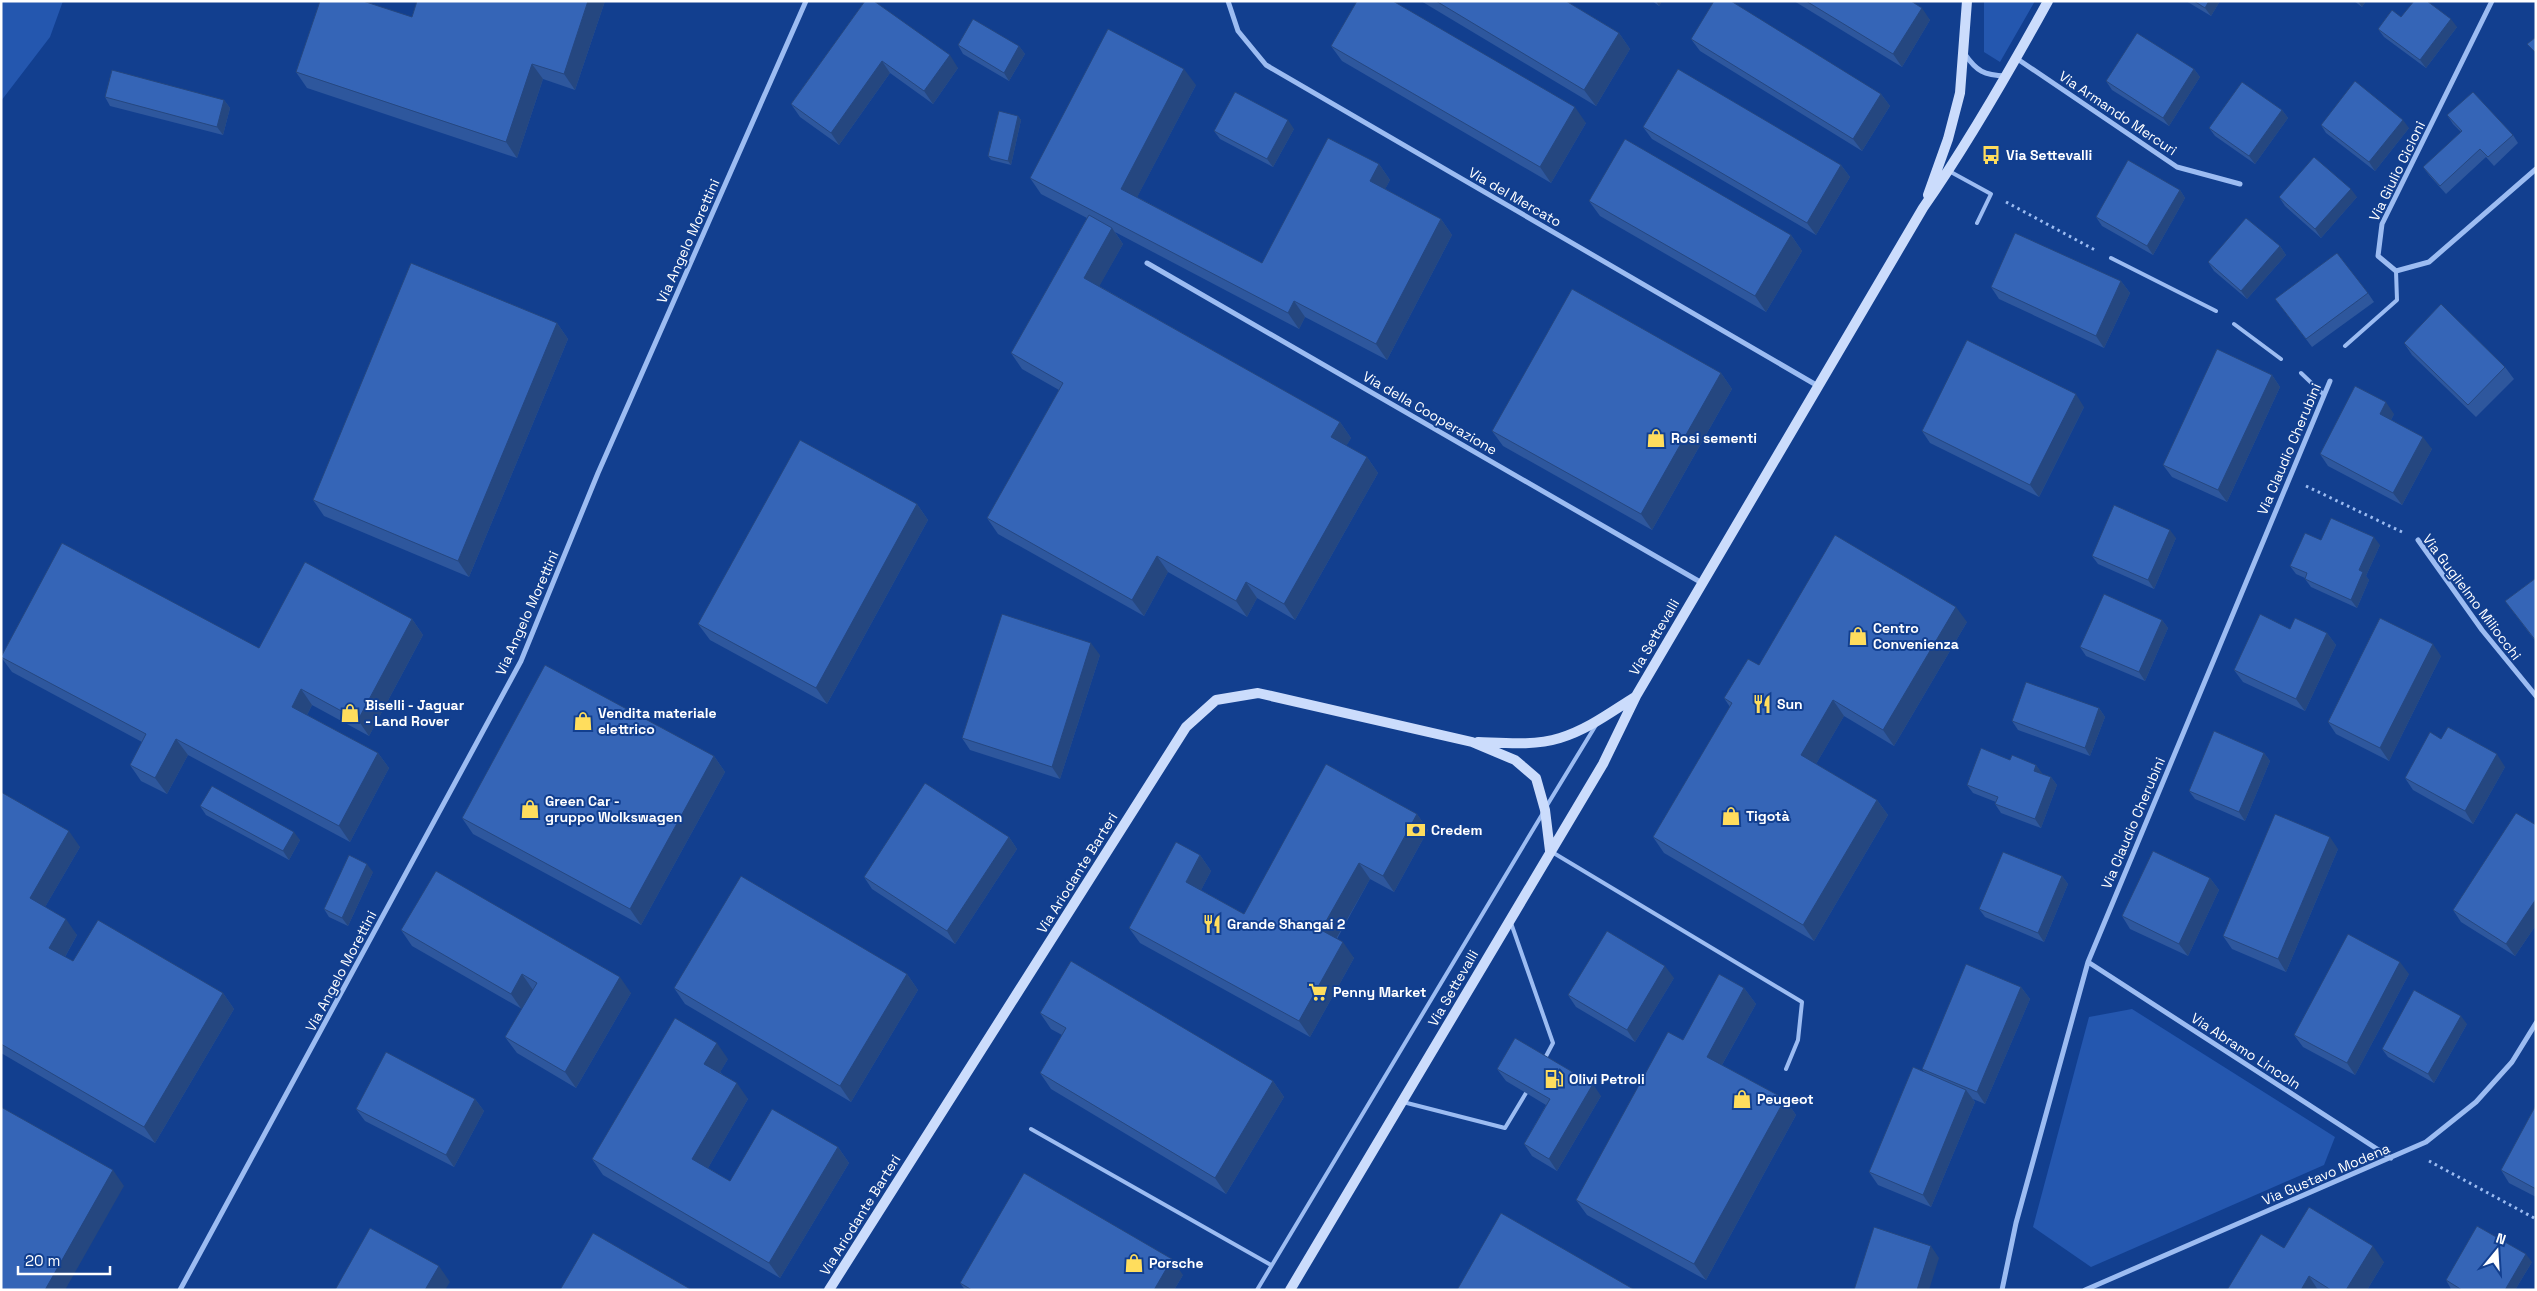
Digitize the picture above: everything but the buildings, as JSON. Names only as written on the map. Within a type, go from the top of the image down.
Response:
[{"type":"main road","points":[[1923,208],[1948,140],[1960,93],[1967,1]]},
{"type":"main road","name":"Via Settevalli","points":[[1290,1290],[1603,764],[1636,696],[1702,583],[1923,208],[1949,171],[2006,76],[2048,1]]},
{"type":"main road","name":"Via Ariodante Barteri","points":[[829,1290],[1186,727],[1216,700],[1258,692],[1472,742]]},
{"type":"main road","points":[[1472,742],[1529,743],[1560,738],[1598,721],[1636,696]]},
{"type":"main road","points":[[1472,742],[1515,760],[1536,778],[1545,810],[1550,851]]},
{"type":"street","name":"Via Angelo Morettini","points":[[180,1290],[521,661],[598,473],[806,1]]},
{"type":"street","name":"Via del Mercato","points":[[1228,1],[1238,31],[1266,65],[1818,386]]},
{"type":"street","name":"Via Giulio Cicioni","points":[[2396,271],[2378,256],[2382,224],[2492,1]]},
{"type":"street","points":[[1962,51],[1974,68],[1988,75],[2006,76]]},
{"type":"street","name":"Via Armando Mercuri","points":[[2016,58],[2177,166],[2240,184]]},
{"type":"street","points":[[2396,271],[2429,262],[2536,169]]},
{"type":"street","name":"Via della Cooperazione","points":[[1147,263],[1702,583]]},
{"type":"street","name":"Via Claudio Cherubini","points":[[2002,1290],[2016,1223],[2088,962],[2330,381]]},
{"type":"street","name":"Via Guglielmo Miliocchi","points":[[2418,540],[2482,630],[2536,696]]},
{"type":"street","name":"Via Abramo Lincoln","points":[[2088,962],[2391,1158]]},
{"type":"street","name":"Via Gustavo Modena","points":[[2085,1290],[2426,1142],[2476,1102],[2512,1062],[2536,1023]]},
{"type":"lane","points":[[1949,171],[1991,194],[1977,223]]},
{"type":"lane","points":[[2112,258],[2216,311]]},
{"type":"lane","points":[[2345,346],[2397,300],[2396,271]]},
{"type":"lane","points":[[2234,324],[2281,359]]},
{"type":"lane","points":[[2301,373],[2324,395]]},
{"type":"lane","name":"Via Settevalli","points":[[1257,1290],[1598,721]]},
{"type":"lane","points":[[1550,851],[1802,1002],[1798,1040],[1786,1069]]},
{"type":"lane","points":[[1510,920],[1553,1043],[1544,1062]]},
{"type":"lane","points":[[1403,1102],[1505,1128],[1526,1093]]},
{"type":"lane","points":[[1031,1129],[1271,1265]]},
{"type":"path","points":[[1991,194],[2112,258]]},
{"type":"path","name":"Via Guglielmo Miliocchi","points":[[2328,496],[2418,540]]},
{"type":"path","points":[[2409,1150],[2536,1219]]},
{"type":"shaded area","points":[[1,1],[63,1],[50,37],[1,101]]},
{"type":"shaded area","points":[[1984,1],[2035,1],[2000,62],[1984,52]]},
{"type":"shaded area","points":[[2132,1009],[2335,1137],[2324,1165],[2091,1267],[2033,1227],[2089,1017]]},
{"type":"place","name":"Via Settevalli","points":[[1991,155]]},
{"type":"place","name":"Rosi sementi","points":[[1656,438]]},
{"type":"place","name":"Centro Convenienza","points":[[1858,636]]},
{"type":"place","name":"Sun","points":[[1762,704]]},
{"type":"place","name":"Biselli - Jaguar - Land Rover","points":[[350,713]]},
{"type":"place","name":"Vendita materiale elettrico","points":[[583,721]]},
{"type":"place","name":"Green Car - gruppo Wolkswagen","points":[[530,809]]},
{"type":"place","name":"Tigotà","points":[[1731,816]]},
{"type":"place","name":"Credem","points":[[1416,830]]},
{"type":"place","name":"Grande Shangai 2","points":[[1212,924]]},
{"type":"place","name":"Penny Market","points":[[1318,992]]},
{"type":"place","name":"Olivi Petroli","points":[[1554,1079]]},
{"type":"place","name":"Peugeot","points":[[1742,1099]]},
{"type":"place","name":"Porsche","points":[[1134,1263]]}]
